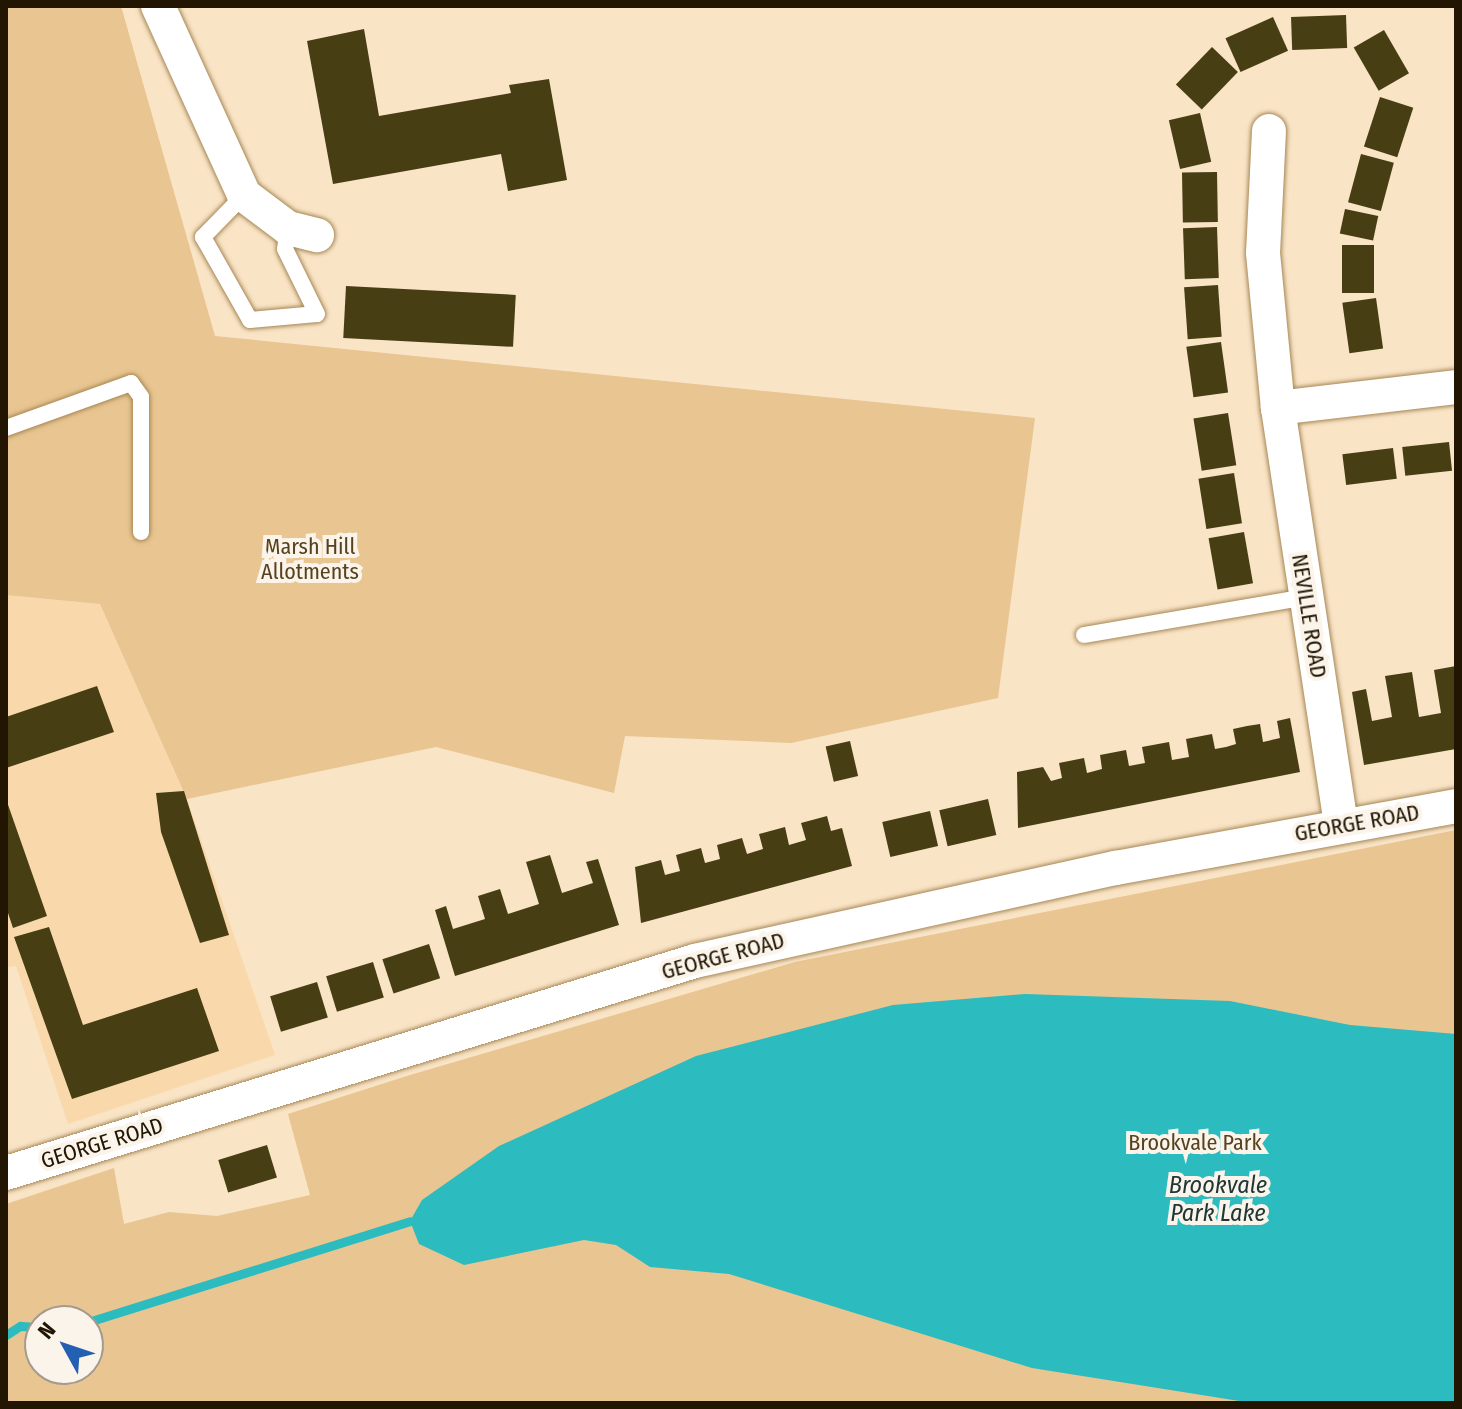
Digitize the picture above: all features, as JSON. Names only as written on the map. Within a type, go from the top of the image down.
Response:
[{"type":"street","points":[[158,6],[244,195],[303,231]]},
{"type":"street","name":"NEVILLE ROAD","points":[[1269,131],[1263,253],[1278,408],[1341,824]]},
{"type":"street","points":[[1278,408],[1456,387]]},
{"type":"street","name":"GEORGE ROAD","points":[[6,1173],[695,961],[1341,824],[1456,806]]},
{"type":"lane","points":[[244,195],[203,237],[250,320],[317,314],[285,249],[303,231]]},
{"type":"lane","points":[[6,428],[131,383],[141,397],[141,532]]},
{"type":"lane","points":[[1084,635],[1306,597]]},
{"type":"shaded area","points":[[6,595],[100,604],[187,799],[275,1055],[68,1124],[16,966],[6,967]]},
{"type":"green space","name":"Marsh Hill Allotments","points":[[6,6],[121,6],[215,336],[1035,418],[998,698],[791,743],[625,736],[614,793],[436,747],[187,799],[100,604],[6,595]]},
{"type":"green space","name":"Brookvale Park","points":[[1456,830],[1456,1403],[6,1403],[6,1204],[114,1168],[124,1224],[169,1212],[217,1216],[310,1195],[288,1114],[795,962]]},
{"type":"water","name":"Brookvale Park Lake","points":[[1025,994],[1230,1001],[1350,1025],[1456,1034],[1456,1403],[1252,1403],[1032,1368],[729,1274],[650,1267],[616,1245],[584,1240],[464,1265],[419,1244],[410,1221],[422,1200],[499,1146],[696,1056],[893,1005]]},
{"type":"building","points":[[1346,15],[1347,48],[1292,50],[1291,17]]},
{"type":"building","points":[[1273,17],[1288,51],[1241,72],[1225,38]]},
{"type":"building","points":[[364,29],[379,116],[511,93],[509,85],[549,79],[567,180],[508,191],[501,154],[333,184],[307,41]]},
{"type":"building","points":[[1384,30],[1409,73],[1379,91],[1354,48]]},
{"type":"building","points":[[1212,47],[1238,72],[1202,109],[1176,84]]},
{"type":"building","points":[[1380,97],[1413,108],[1397,157],[1364,146]]},
{"type":"building","points":[[1200,113],[1211,162],[1180,169],[1169,120]]},
{"type":"building","points":[[1361,154],[1394,163],[1381,211],[1348,202]]},
{"type":"building","points":[[1217,172],[1218,222],[1183,223],[1182,173]]},
{"type":"building","points":[[1345,209],[1378,216],[1373,241],[1340,233]]},
{"type":"building","points":[[1217,227],[1219,278],[1185,279],[1183,228]]},
{"type":"building","points":[[1342,245],[1374,245],[1374,293],[1342,293]]},
{"type":"building","points":[[1218,285],[1222,337],[1188,339],[1184,287]]},
{"type":"building","points":[[346,286],[516,295],[513,347],[343,338]]},
{"type":"building","points":[[1376,298],[1383,349],[1349,353],[1342,303]]},
{"type":"building","points":[[1221,342],[1228,393],[1193,397],[1186,347]]},
{"type":"building","points":[[1228,413],[1236,465],[1202,471],[1193,418]]},
{"type":"building","points":[[1449,442],[1452,471],[1405,476],[1402,447]]},
{"type":"building","points":[[1393,448],[1397,479],[1346,485],[1342,454]]},
{"type":"building","points":[[1234,473],[1242,523],[1206,529],[1198,479]]},
{"type":"building","points":[[1244,532],[1253,583],[1218,589],[1209,538]]},
{"type":"building","points":[[1456,666],[1456,749],[1364,765],[1352,692],[1366,689],[1372,721],[1392,717],[1385,676],[1412,672],[1419,717],[1441,713],[1434,670]]},
{"type":"building","points":[[97,686],[114,732],[6,768],[6,717]]},
{"type":"building","points":[[1290,718],[1300,772],[1018,828],[1017,772],[1043,767],[1051,781],[1062,778],[1059,763],[1084,758],[1087,773],[1102,769],[1100,755],[1126,750],[1129,766],[1145,763],[1142,747],[1169,742],[1172,760],[1189,757],[1186,739],[1212,734],[1215,749],[1226,747],[1236,744],[1233,729],[1260,724],[1263,742],[1280,738],[1277,721]]},
{"type":"building","points":[[850,741],[858,776],[834,782],[826,747]]},
{"type":"building","points":[[184,791],[229,935],[200,943],[161,832],[156,793]]},
{"type":"building","points":[[6,799],[47,916],[13,928],[6,907]]},
{"type":"building","points":[[988,799],[996,835],[948,846],[939,810]]},
{"type":"building","points":[[930,811],[938,846],[890,857],[882,822]]},
{"type":"building","points":[[827,816],[831,831],[842,828],[852,866],[641,923],[635,867],[661,860],[665,875],[680,871],[676,855],[701,848],[705,863],[720,859],[717,845],[742,838],[747,854],[763,849],[759,834],[785,827],[789,845],[806,840],[801,823]]},
{"type":"building","points":[[550,855],[562,893],[593,883],[586,862],[598,859],[619,925],[455,976],[435,910],[446,906],[453,929],[485,919],[478,896],[500,889],[508,914],[539,904],[526,862]]},
{"type":"building","points":[[49,927],[83,1025],[197,988],[219,1051],[72,1099],[14,937]]},
{"type":"building","points":[[429,944],[440,978],[394,993],[382,959]]},
{"type":"building","points":[[373,962],[384,997],[337,1012],[326,976]]},
{"type":"building","points":[[317,982],[328,1017],[281,1032],[270,996]]},
{"type":"building","points":[[267,1145],[277,1178],[228,1192],[218,1160]]},
{"type":"waterway","points":[[104,1317],[410,1221]]},
{"type":"waterway","points":[[6,1335],[24,1326]]}]
